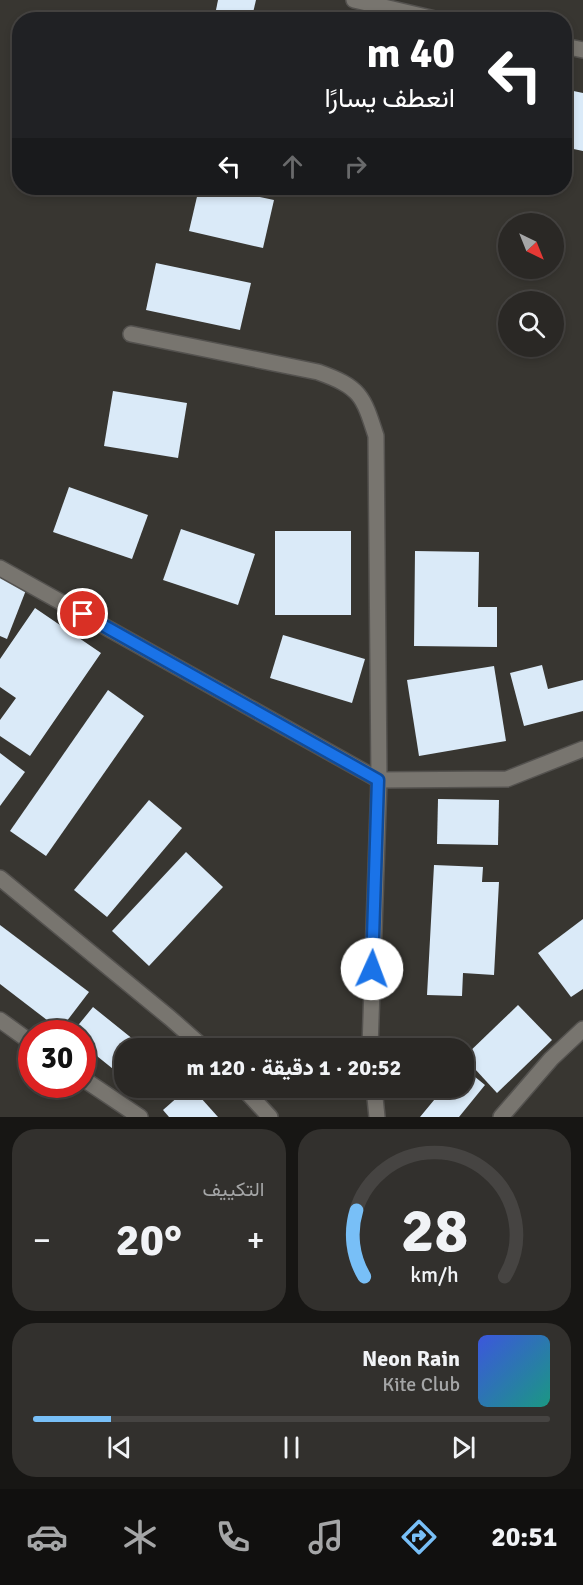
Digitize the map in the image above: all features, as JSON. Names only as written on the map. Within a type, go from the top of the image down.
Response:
[{"type":"street","points":[[354,0],[405,12]]},
{"type":"street","points":[[131,334],[318,372],[344,381],[364,401],[376,436],[378,780],[370,1038]]},
{"type":"street","points":[[0,568],[378,780],[507,779],[583,749]]},
{"type":"street","points":[[0,878],[193,1038]]},
{"type":"street","points":[[0,1020],[18,1033]]},
{"type":"street","points":[[501,1117],[544,1066],[583,1029]]},
{"type":"street","points":[[96,1087],[140,1117]]},
{"type":"street","points":[[252,1098],[270,1117]]},
{"type":"street","points":[[375,1098],[377,1117]]},
{"type":"building","points":[[218,0],[256,0],[253,12],[216,10]]},
{"type":"building","points":[[572,91],[583,93],[583,151],[572,149]]},
{"type":"building","points":[[197,195],[250,195],[274,200],[263,248],[189,231]]},
{"type":"building","points":[[156,263],[251,283],[240,330],[146,310]]},
{"type":"building","points":[[113,391],[187,403],[178,458],[104,446]]},
{"type":"building","points":[[69,487],[148,515],[132,559],[53,532]]},
{"type":"building","points":[[181,529],[255,554],[238,605],[163,580]]},
{"type":"building","points":[[275,531],[351,531],[351,615],[275,615]]},
{"type":"building","points":[[415,551],[479,552],[478,607],[497,607],[497,647],[414,646]]},
{"type":"building","points":[[0,574],[28,585],[7,639],[0,636]]},
{"type":"building","points":[[35,608],[101,653],[30,756],[0,736],[0,720],[16,698],[0,687],[0,659]]},
{"type":"building","points":[[283,635],[365,659],[352,703],[270,678]]},
{"type":"building","points":[[542,665],[548,689],[583,680],[583,711],[524,726],[510,673]]},
{"type":"building","points":[[494,666],[506,741],[419,756],[407,680]]},
{"type":"building","points":[[108,690],[144,716],[46,856],[10,831]]},
{"type":"building","points":[[0,753],[25,772],[0,806]]},
{"type":"building","points":[[438,799],[499,800],[498,845],[437,844]]},
{"type":"building","points":[[149,800],[182,828],[107,917],[74,890]]},
{"type":"building","points":[[186,852],[223,887],[149,966],[112,931]]},
{"type":"building","points":[[434,865],[483,867],[482,882],[499,882],[494,975],[463,973],[462,996],[427,995]]},
{"type":"building","points":[[583,919],[583,989],[571,997],[538,953]]},
{"type":"building","points":[[0,925],[89,992],[68,1020],[47,1020],[0,984]]},
{"type":"building","points":[[518,1005],[552,1040],[497,1093],[474,1068],[474,1047]]},
{"type":"building","points":[[93,1007],[132,1038],[114,1038],[114,1070],[96,1055],[96,1020],[82,1020]]},
{"type":"building","points":[[474,1076],[485,1085],[459,1117],[420,1117],[436,1098],[474,1098]]},
{"type":"building","points":[[177,1098],[201,1098],[218,1117],[169,1117],[163,1110]]},
{"type":"route","points":[[83,614],[378,780],[372,969]]}]
